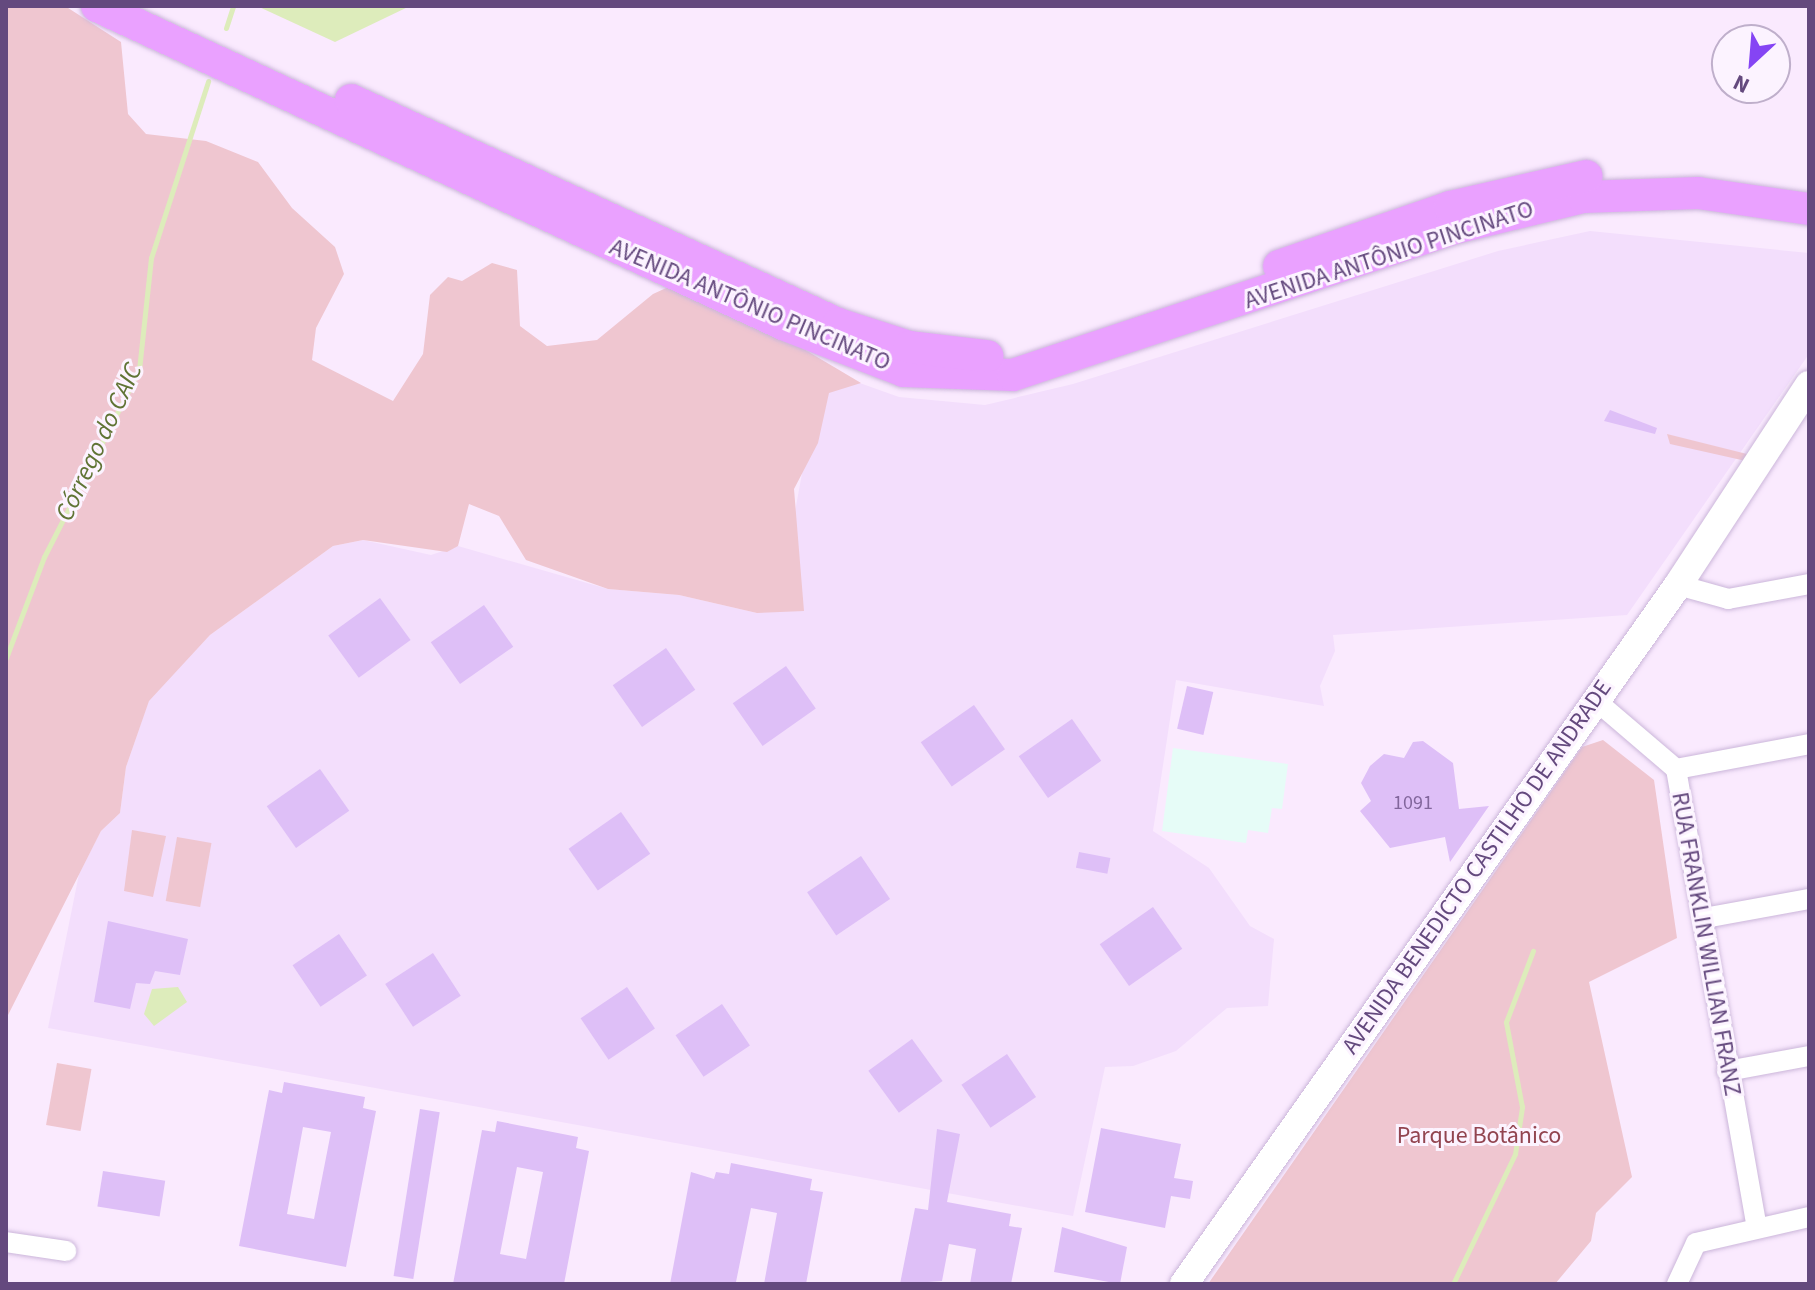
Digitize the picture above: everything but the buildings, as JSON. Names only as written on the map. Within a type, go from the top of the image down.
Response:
[{"type":"main road","name":"AVENIDA ANTÔNIO PINCINATO","points":[[97,6],[794,329],[904,371],[1013,375],[1459,227],[1583,197],[1698,193],[1809,209]]},
{"type":"main road","name":"AVENIDA ANTÔNIO PINCINATO","points":[[147,6],[838,324],[944,354],[982,357],[1042,347],[1520,186],[1654,171],[1809,186]]},
{"type":"main road","name":"AVENIDA BENEDICTO CASTILHO DE ANDRADE","points":[[1184,1284],[1594,699],[1678,585],[1809,385]]},
{"type":"main road","name":"AVENIDA BENEDICTO CASTILHO DE ANDRADE","points":[[1769,450],[1809,411]]},
{"type":"street","points":[[1678,585],[1728,599],[1809,584]]},
{"type":"street","name":"RUA FRANKLIN WILLIAN FRANZ","points":[[1594,699],[1676,769],[1756,1225]]},
{"type":"street","points":[[1676,769],[1809,744]]},
{"type":"street","points":[[1704,918],[1809,899]]},
{"type":"street","points":[[1727,1071],[1809,1056]]},
{"type":"street","points":[[1677,1284],[1696,1243],[1756,1225],[1809,1217]]},
{"type":"street","points":[[6,1242],[70,1252]]},
{"type":"shaded area","points":[[257,6],[410,6],[335,42]]},
{"type":"shaded area","points":[[1590,231],[1809,253],[1809,354],[1627,615],[1333,635],[1335,651],[1320,686],[1324,706],[1176,680],[1153,831],[1209,868],[1250,926],[1274,939],[1268,1006],[1227,1008],[1176,1051],[1133,1066],[1105,1067],[1073,1216],[48,1028],[79,874],[101,831],[120,813],[126,767],[149,700],[210,635],[333,546],[363,540],[431,555],[458,546],[608,589],[679,595],[757,613],[778,605],[807,446],[794,398],[840,376],[899,397],[985,405],[1073,384],[1498,251]]},
{"type":"shaded area","points":[[1173,748],[1288,764],[1282,809],[1272,808],[1268,833],[1248,830],[1246,843],[1162,831]]},
{"type":"shaded area","points":[[178,987],[187,1002],[154,1026],[144,1014],[152,989]]},
{"type":"green space","points":[[6,6],[65,6],[121,42],[128,114],[146,134],[206,141],[258,162],[292,208],[335,247],[344,274],[316,328],[312,360],[393,401],[423,354],[430,295],[448,277],[462,281],[492,263],[517,270],[520,326],[547,346],[597,340],[653,294],[686,279],[861,383],[829,393],[818,443],[794,489],[804,611],[757,613],[679,595],[608,589],[526,560],[499,516],[469,504],[458,546],[447,552],[363,540],[333,546],[210,635],[149,701],[126,767],[120,813],[101,831],[6,1019]]},
{"type":"green space","points":[[1667,434],[1750,456],[1746,461],[1670,444]]},
{"type":"green space","name":"Parque Botânico","points":[[1603,740],[1654,780],[1677,938],[1589,982],[1632,1177],[1596,1213],[1591,1241],[1555,1284],[1208,1284],[1582,747]]},
{"type":"green space","points":[[132,830],[166,836],[153,897],[124,891]]},
{"type":"green space","points":[[177,837],[211,843],[200,907],[166,901]]},
{"type":"green space","points":[[57,1063],[91,1069],[81,1131],[46,1125]]},
{"type":"waterway","points":[[226,28],[233,6]]},
{"type":"waterway","name":"Córrego do CAIC","points":[[6,658],[44,557],[139,370],[151,258],[208,81]]},
{"type":"waterway","points":[[1453,1284],[1515,1154],[1522,1107],[1506,1022],[1533,951]]}]
